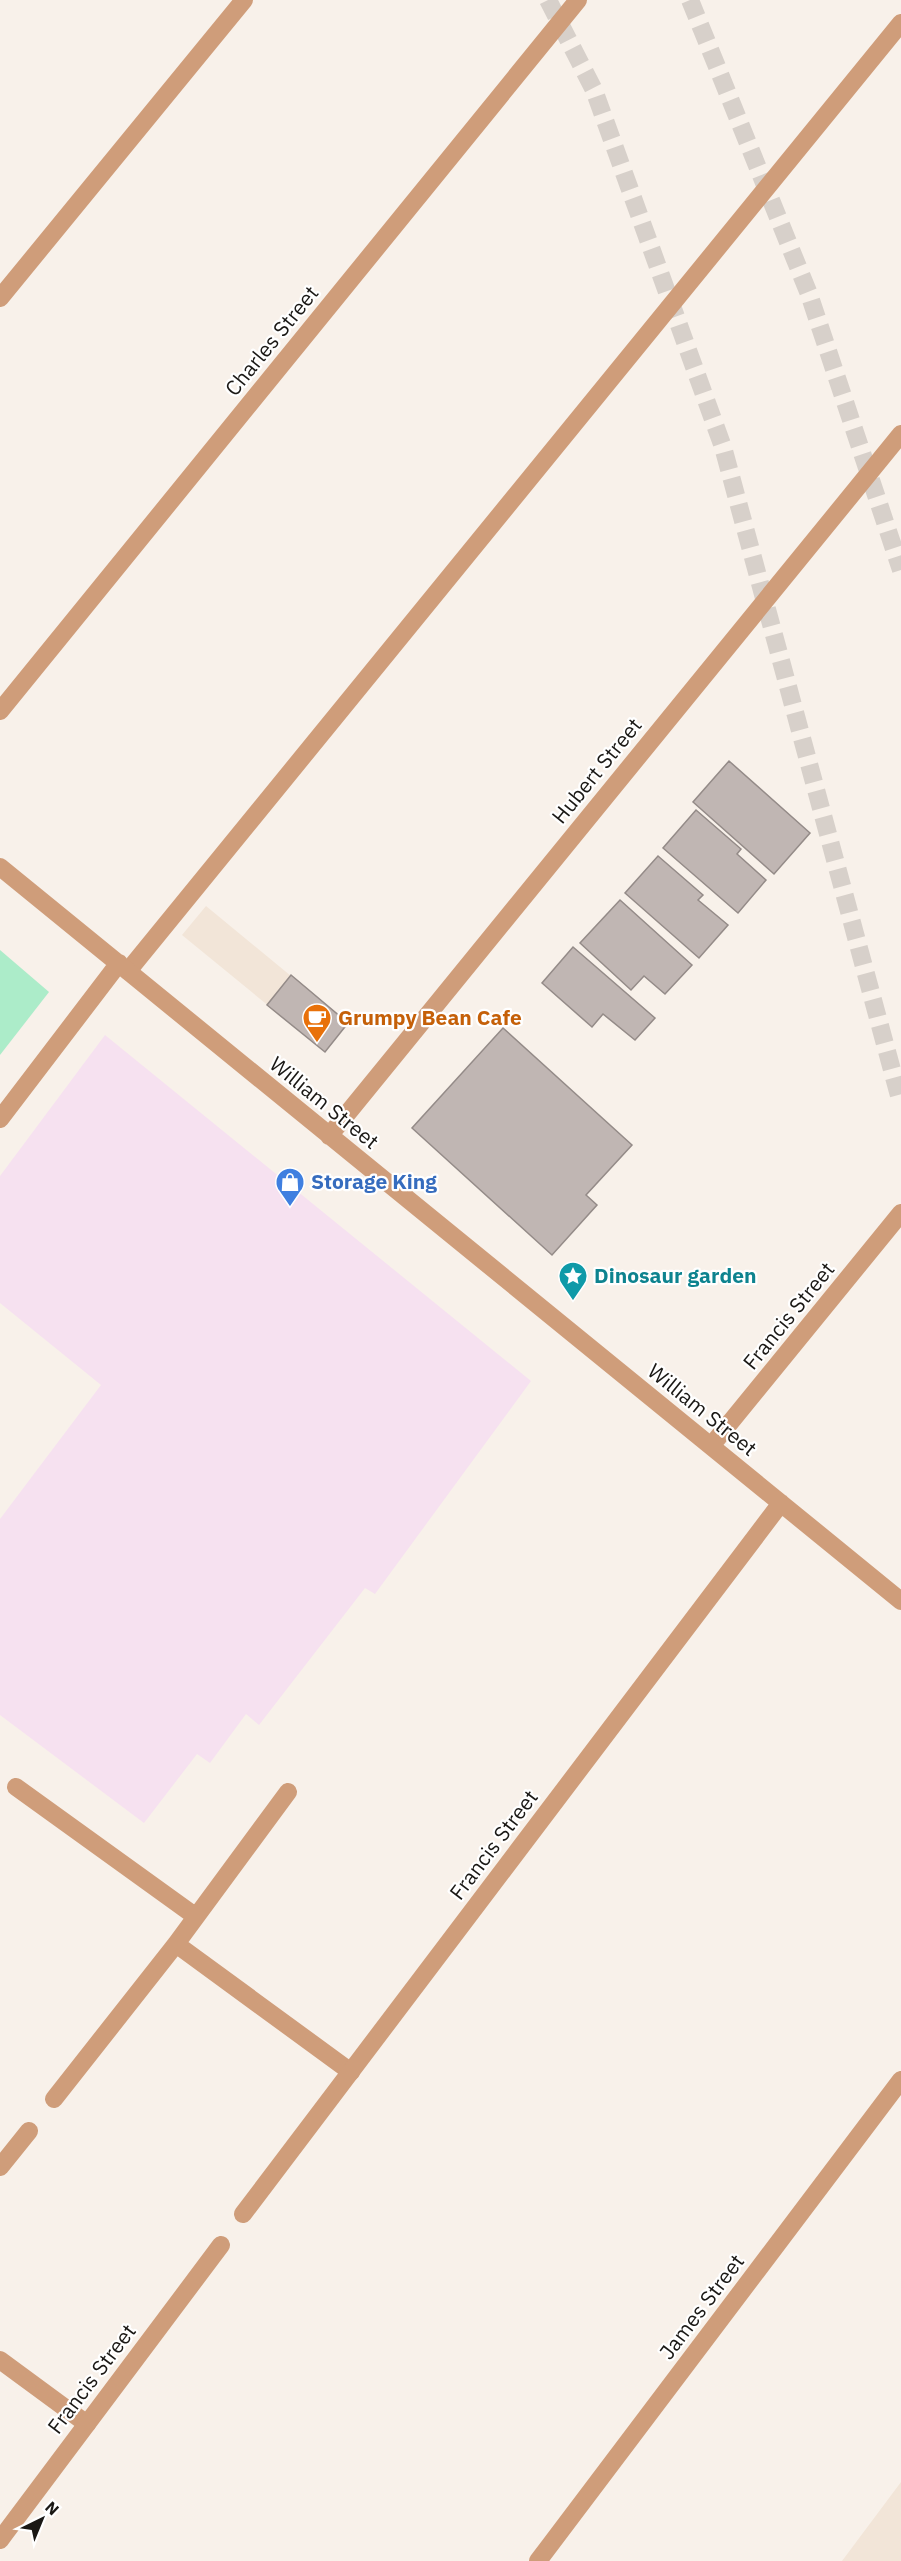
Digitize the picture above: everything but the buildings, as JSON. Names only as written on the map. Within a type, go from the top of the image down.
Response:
[{"type":"street","points":[[0,298],[243,0]]},
{"type":"street","name":"Charles Street","points":[[0,711],[578,0]]},
{"type":"street","points":[[0,1119],[901,23]]},
{"type":"street","name":"Hubert Street","points":[[328,1136],[901,434]]},
{"type":"street","name":"William Street","points":[[0,867],[901,1600]]},
{"type":"street","name":"Francis Street","points":[[711,1446],[901,1213]]},
{"type":"street","name":"Francis Street","points":[[243,2214],[781,1503]]},
{"type":"street","points":[[16,1786],[195,1916]]},
{"type":"street","points":[[54,2099],[176,1944],[288,1792]]},
{"type":"street","points":[[176,1944],[351,2072]]},
{"type":"street","name":"James Street","points":[[538,2561],[901,2080]]},
{"type":"street","points":[[0,2167],[29,2131]]},
{"type":"street","name":"Francis Street","points":[[0,2540],[221,2245]]},
{"type":"street","points":[[0,2360],[87,2424]]},
{"type":"shaded area","points":[[206,906],[348,1023],[325,1052],[182,935]]},
{"type":"shaded area","points":[[105,1035],[531,1381],[375,1594],[365,1588],[259,1725],[246,1714],[210,1763],[197,1754],[144,1823],[0,1715],[0,1519],[101,1385],[0,1303],[0,1176]]},
{"type":"shaded area","points":[[901,2482],[901,2561],[842,2561]]},
{"type":"green space","points":[[0,950],[49,992],[0,1055]]},
{"type":"tunnel","points":[[548,0],[594,90],[723,447],[901,1103]]},
{"type":"tunnel","points":[[690,0],[809,294],[901,570]]},
{"type":"place","name":"Grumpy Bean Cafe","points":[[317,1044]]},
{"type":"place","name":"Storage King","points":[[290,1208]]},
{"type":"place","name":"Dinosaur garden","points":[[573,1302]]}]
